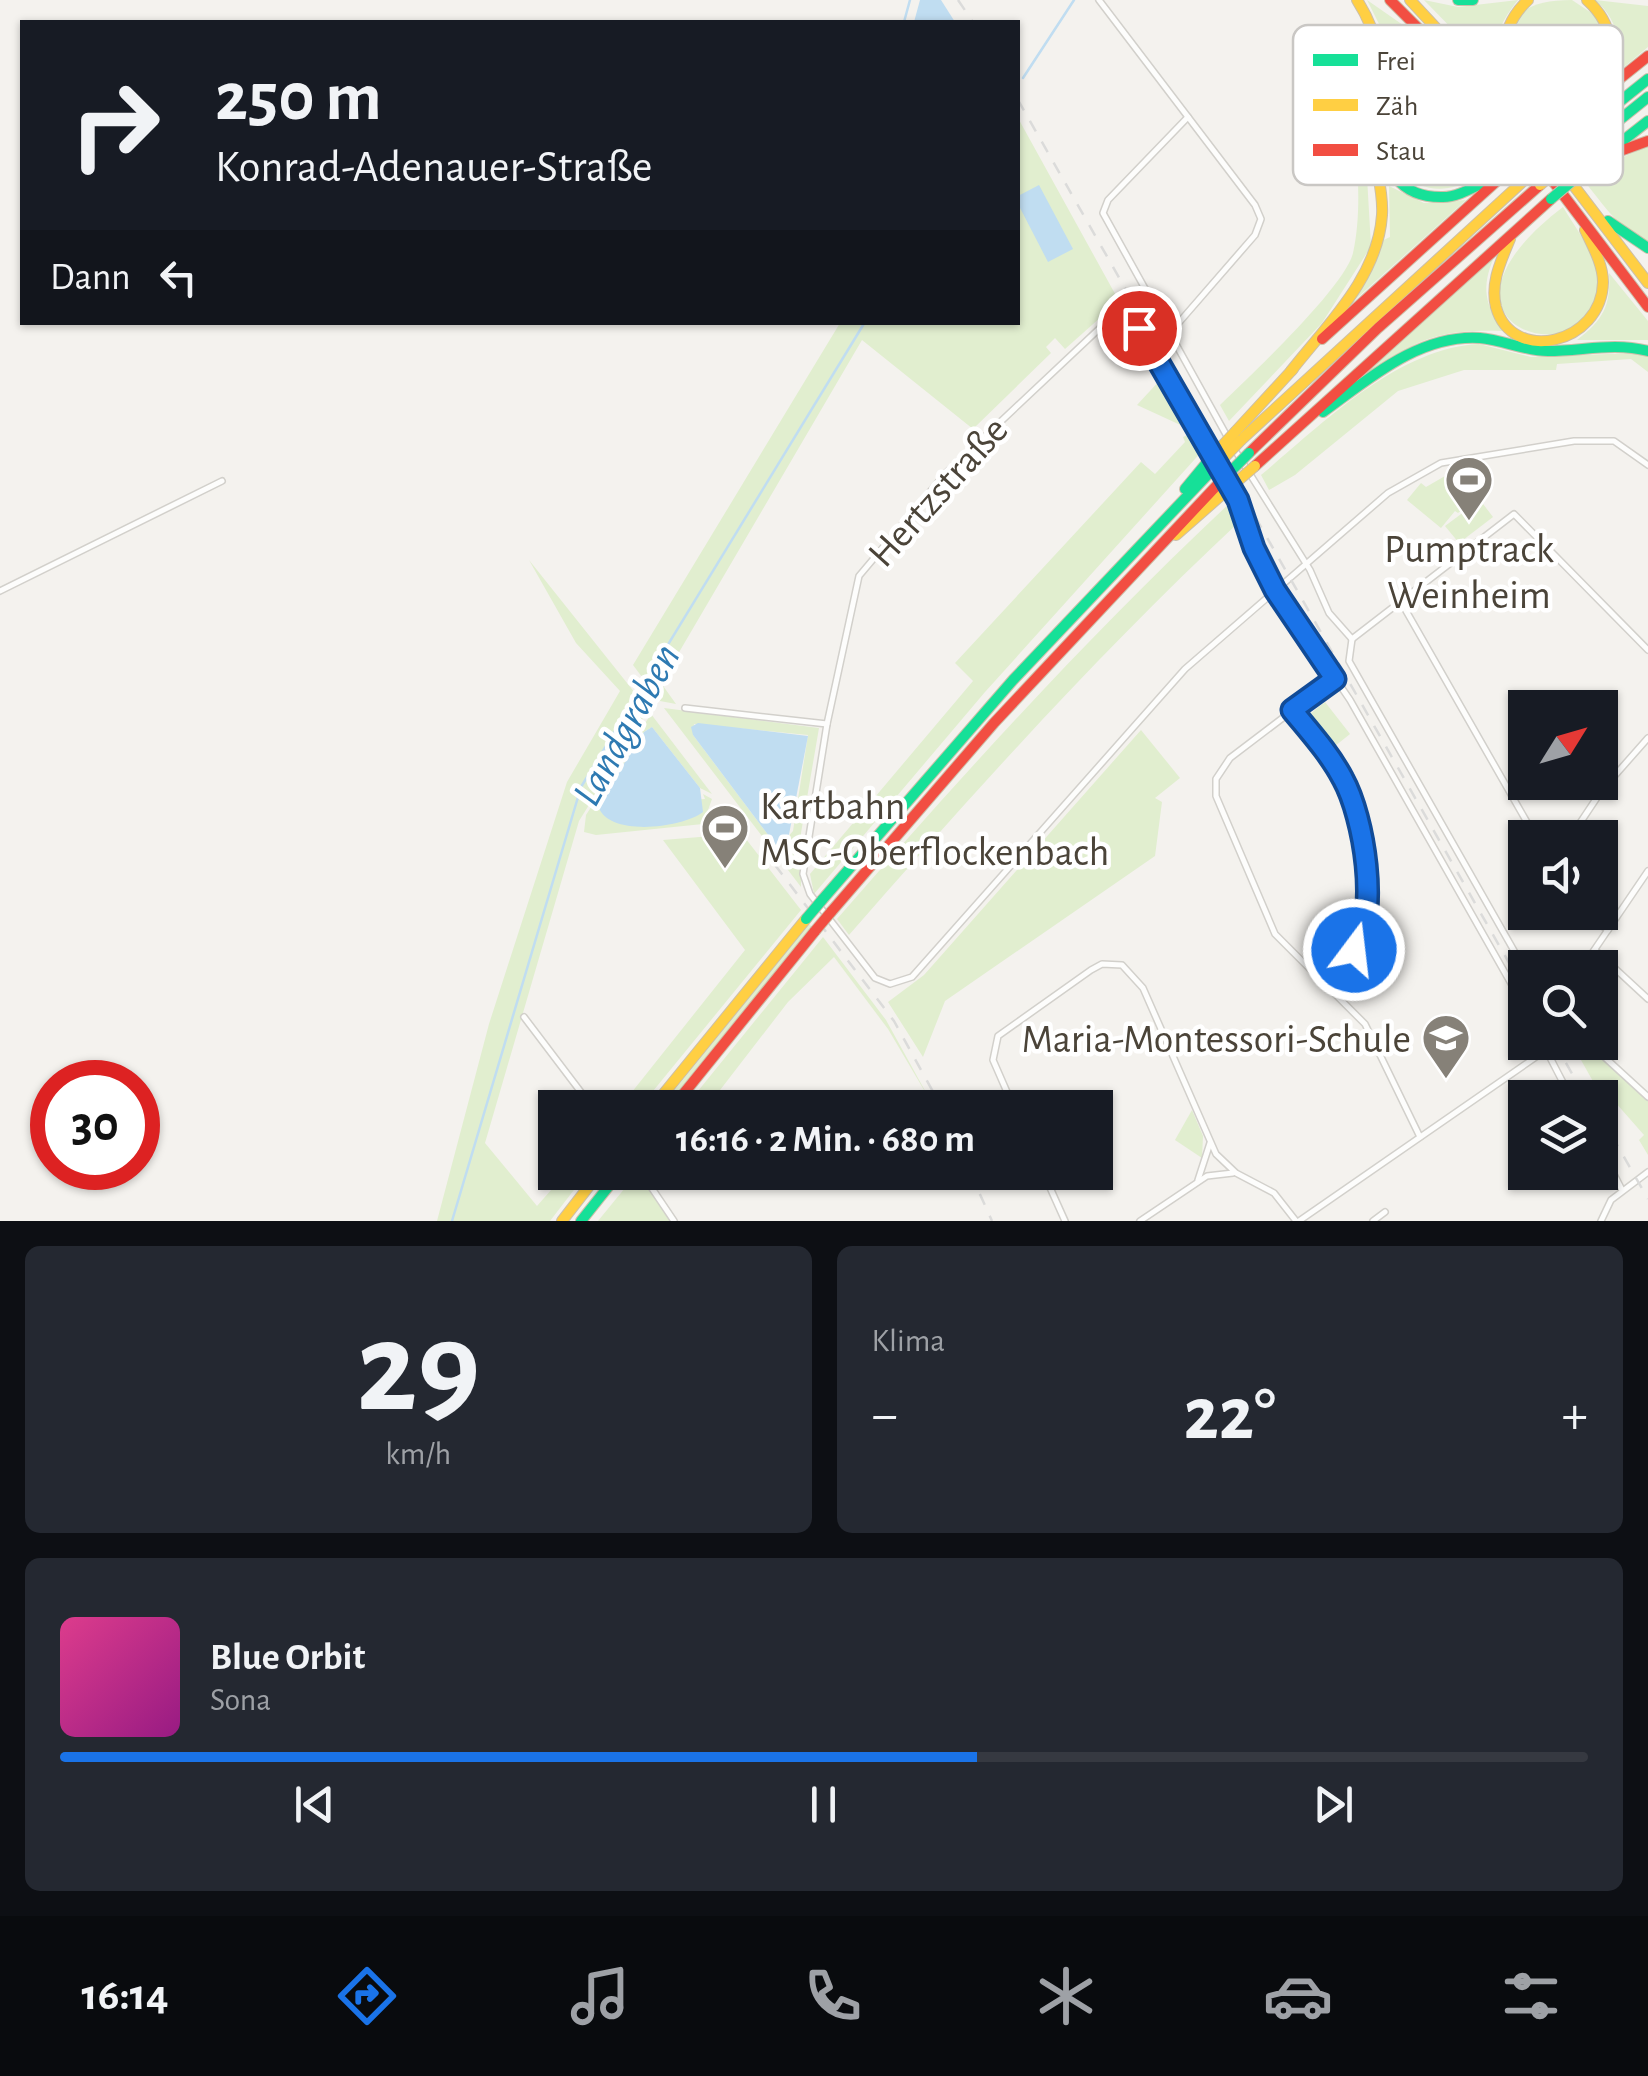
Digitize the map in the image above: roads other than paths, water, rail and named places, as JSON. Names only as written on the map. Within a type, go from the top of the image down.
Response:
[{"type":"highway","points":[[1357,0],[1372,25]]},
{"type":"highway","points":[[1390,0],[1417,25]]},
{"type":"highway","points":[[1410,0],[1433,25]]},
{"type":"highway","points":[[1458,0],[1473,0]]},
{"type":"highway","points":[[1506,25],[1528,0]]},
{"type":"highway","points":[[1586,0],[1607,25]]},
{"type":"highway","points":[[1623,76],[1648,56]]},
{"type":"highway","points":[[1623,99],[1648,79]]},
{"type":"highway","points":[[1623,117],[1648,97]]},
{"type":"highway","points":[[1623,139],[1648,120]]},
{"type":"highway","points":[[1623,149],[1648,140]]},
{"type":"highway","points":[[1238,436],[1362,276],[1380,230],[1379,185]]},
{"type":"highway","points":[[1408,185],[1422,195],[1456,194],[1477,185]]},
{"type":"highway","points":[[1291,371],[1349,312],[1491,185]]},
{"type":"highway","points":[[667,1090],[982,713],[1211,464],[1519,185]]},
{"type":"highway","points":[[687,1090],[831,912],[1140,564],[1224,486],[1248,454],[1378,328],[1540,185]]},
{"type":"highway","points":[[1557,185],[1648,306]]},
{"type":"highway","points":[[1224,486],[1256,466],[1567,185]]},
{"type":"highway","points":[[1575,185],[1648,283]]},
{"type":"highway","points":[[1592,206],[1628,238],[1648,248]]},
{"type":"highway","points":[[1516,230],[1492,277],[1494,306],[1519,336],[1542,342],[1565,339],[1590,321],[1602,292],[1599,263],[1577,211]]},
{"type":"highway","points":[[1297,429],[1398,361],[1446,340],[1480,338],[1541,352],[1614,345],[1648,350]]},
{"type":"highway","points":[[562,1221],[586,1190]]},
{"type":"highway","points":[[581,1221],[606,1190]]},
{"type":"street","points":[[1099,0],[1255,205],[1260,218],[1254,235],[1169,334]]},
{"type":"street","points":[[1188,117],[1108,200],[1102,213],[1306,564],[1329,613],[1352,639]]},
{"type":"street","name":"Hertzstraße","points":[[1124,312],[1139,328],[1230,486],[1275,590],[1186,669],[906,980],[890,984],[875,978],[810,894],[803,874],[853,590],[864,570],[946,474],[1103,322],[1124,312]]},
{"type":"street","points":[[1508,979],[1335,679],[1275,590],[1388,493],[1441,463],[1601,438],[1626,445],[1648,465]]},
{"type":"street","points":[[0,592],[222,481]]},
{"type":"street","points":[[1514,950],[1349,660],[1352,639],[1514,514],[1648,650]]},
{"type":"street","points":[[1400,601],[1526,820]]},
{"type":"street","points":[[1335,679],[1223,765],[1216,779],[1216,796],[1275,934],[1372,1034],[1420,1137]]},
{"type":"street","points":[[686,708],[827,724]]},
{"type":"street","points":[[1292,710],[1339,772],[1354,800],[1365,868],[1364,934],[1324,982]]},
{"type":"street","points":[[1582,820],[1602,790],[1648,738]]},
{"type":"street","points":[[1618,915],[1648,871]]},
{"type":"street","points":[[1594,950],[1608,930]]},
{"type":"street","points":[[1006,1090],[994,1060],[998,1036],[1090,970],[1116,963],[1128,968],[1140,982],[1216,1154],[1236,1172],[1274,1193],[1297,1221],[1532,1060]]},
{"type":"street","points":[[1618,972],[1648,1000]]},
{"type":"street","points":[[524,1017],[579,1090]]},
{"type":"street","points":[[1608,1060],[1648,1097]]},
{"type":"street","points":[[1196,1182],[1210,1142]]},
{"type":"street","points":[[1140,1221],[1196,1182],[1236,1172]]},
{"type":"street","points":[[1601,1221],[1606,1208],[1622,1190],[1645,1174],[1648,1186]]},
{"type":"street","points":[[1618,1182],[1622,1190]]},
{"type":"street","points":[[654,1190],[674,1221]]},
{"type":"street","points":[[1051,1190],[1065,1221]]},
{"type":"street","points":[[1373,1221],[1385,1212]]},
{"type":"water","points":[[920,0],[941,0],[954,20],[915,20]]},
{"type":"water","points":[[1039,185],[1073,249],[1048,262],[1020,208],[1020,195]]},
{"type":"water","points":[[698,723],[808,736],[786,850],[778,848],[693,735],[691,727]]},
{"type":"water","points":[[652,727],[700,788],[703,812],[663,826],[615,822],[598,805],[644,732]]},
{"type":"waterway","points":[[905,20],[910,0]]},
{"type":"waterway","name":"Landgraben","points":[[1023,78],[1074,0]]},
{"type":"waterway","name":"Landgraben","points":[[452,1221],[581,787],[863,325]]},
{"type":"railway","points":[[958,0],[972,20]]},
{"type":"railway","points":[[1020,104],[1508,961]]},
{"type":"railway","points":[[775,865],[894,1021],[932,1090]]},
{"type":"railway","points":[[1564,1060],[1576,1080]]},
{"type":"railway","points":[[1618,1146],[1648,1199]]},
{"type":"railway","points":[[978,1190],[992,1221]]},
{"type":"place","name":"Pumptrack Weinheim","points":[[1469,522]]},
{"type":"place","name":"Kartbahn MSC-Oberflockenbach","points":[[725,870]]},
{"type":"place","name":"Maria-Montessori-Schule","points":[[1446,1080]]}]
